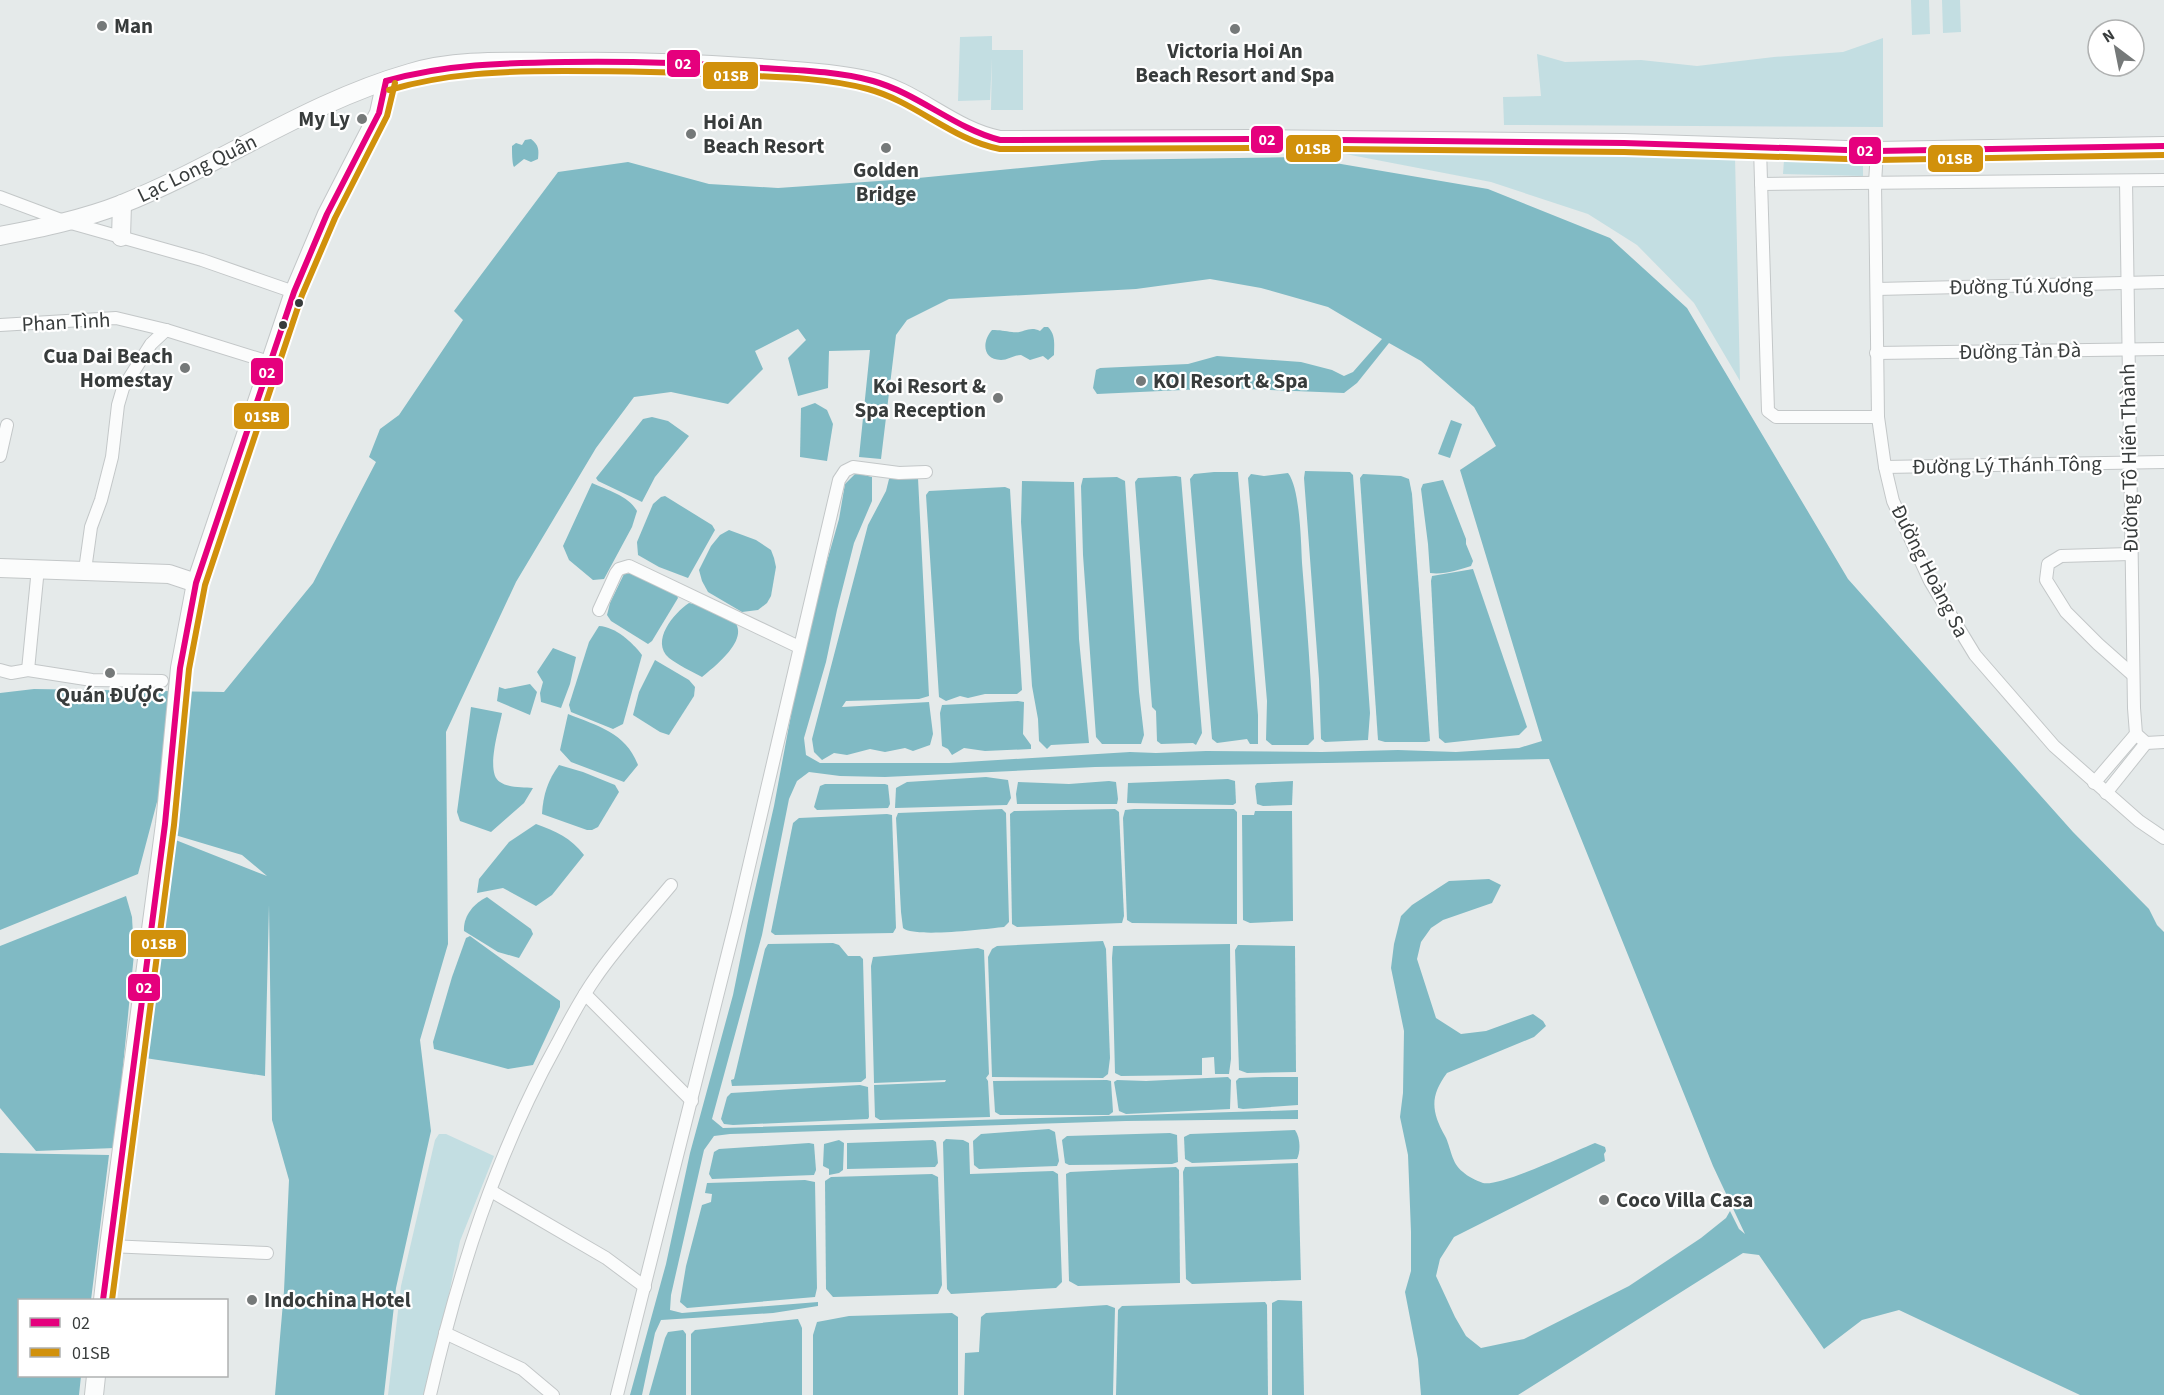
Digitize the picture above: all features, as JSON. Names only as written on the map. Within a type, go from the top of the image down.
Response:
[{"type":"main road","name":"Lạc Long Quân","points":[[0,236],[96,213],[122,204],[321,108],[411,72],[442,66],[496,63],[629,61],[720,64],[831,74],[867,80],[902,91],[981,136],[1000,140],[1286,139],[1624,143],[1877,151],[2164,146]]},
{"type":"main road","points":[[104,1299],[109,1246],[165,824],[180,673],[196,583],[294,292],[327,214],[379,113],[386,81]]},
{"type":"main road","points":[[121,237],[122,204]]},
{"type":"main road","points":[[0,567],[169,574],[196,583]]},
{"type":"main road","points":[[94,1395],[96,1377]]},
{"type":"street","points":[[1760,148],[1768,411],[1776,417],[1878,417]]},
{"type":"street","name":"Đường Hoàng Sa","points":[[1877,151],[1875,183],[1878,417],[1885,467],[1893,501],[1930,580],[1975,655],[2054,747],[2139,821],[2164,838]]},
{"type":"street","points":[[1761,184],[2164,180]]},
{"type":"street","name":"Đường Tô Hiến Thành","points":[[2126,181],[2133,675],[2141,738]]},
{"type":"street","points":[[0,196],[64,221],[202,260],[294,292]]},
{"type":"street","name":"Đường Tú Xương","points":[[1877,290],[2164,282]]},
{"type":"street","name":"Phan Tình","points":[[0,325],[117,318],[166,330],[269,362]]},
{"type":"street","points":[[85,570],[91,527],[101,500],[112,457],[118,405],[123,388],[151,344],[166,330]]},
{"type":"street","name":"Đường Tản Đà","points":[[1876,353],[2164,349]]},
{"type":"street","points":[[0,456],[7,425]]},
{"type":"street","name":"Đường Lý Thánh Tông","points":[[1885,467],[2164,462]]},
{"type":"street","points":[[617,1395],[738,913],[839,480],[845,471],[853,467],[899,473],[926,472]]},
{"type":"street","points":[[2130,554],[2061,556],[2048,564],[2046,580],[2066,612],[2133,675]]},
{"type":"street","points":[[599,610],[616,573],[619,569],[629,566],[799,647]]},
{"type":"street","points":[[28,670],[38,568]]},
{"type":"street","points":[[0,670],[11,673],[28,670],[92,680],[162,681]]},
{"type":"street","points":[[2094,783],[2141,738]]},
{"type":"street","points":[[2141,738],[2164,742]]},
{"type":"street","points":[[2106,793],[2141,738]]},
{"type":"street","points":[[430,1395],[472,1239],[507,1146],[537,1080],[597,976],[671,885]]},
{"type":"street","points":[[585,994],[692,1101]]},
{"type":"street","points":[[491,1191],[606,1258],[645,1287]]},
{"type":"street","points":[[109,1246],[267,1253]]},
{"type":"street","points":[[445,1333],[522,1369],[553,1395]]},
{"type":"shaded area","points":[[1911,0],[1929,0],[1930,34],[1912,35]]},
{"type":"shaded area","points":[[1942,0],[1960,0],[1961,32],[1943,33]]},
{"type":"shaded area","points":[[992,36],[992,50],[1023,50],[1023,110],[991,110],[992,58],[990,100],[958,101],[960,37]]},
{"type":"shaded area","points":[[1883,38],[1883,127],[1504,125],[1503,97],[1541,96],[1537,54],[1565,62],[1641,60],[1697,66],[1843,52]]},
{"type":"shaded area","points":[[1309,147],[1735,156],[1740,381],[1694,303],[1637,245],[1588,214],[1491,182]]},
{"type":"shaded area","points":[[1784,160],[1863,160],[1863,176],[1783,174]]},
{"type":"shaded area","points":[[439,1134],[446,1134],[494,1156],[460,1241],[428,1395],[388,1395],[401,1286],[435,1140]]},
{"type":"water","points":[[531,139],[538,148],[538,159],[531,162],[524,159],[514,167],[512,146],[516,143],[522,145],[525,140]]},
{"type":"water","points":[[1300,157],[1488,189],[1610,238],[1687,308],[1848,579],[2073,832],[2149,909],[2157,925],[2164,932],[2164,1395],[2080,1395],[1899,1310],[1862,1320],[1824,1349],[1759,1255],[1743,1253],[1518,1395],[1421,1395],[1418,1359],[1405,1292],[1411,1271],[1411,1232],[1408,1155],[1400,1117],[1403,1093],[1404,1031],[1391,968],[1401,916],[1412,905],[1449,881],[1489,879],[1501,885],[1492,903],[1443,920],[1431,928],[1421,942],[1417,959],[1436,1018],[1461,1034],[1486,1031],[1533,1014],[1546,1026],[1534,1037],[1447,1073],[1441,1081],[1435,1096],[1435,1111],[1456,1164],[1472,1178],[1483,1183],[1492,1183],[1521,1174],[1595,1143],[1605,1147],[1606,1151],[1605,1161],[1454,1237],[1440,1259],[1436,1276],[1466,1336],[1481,1348],[1524,1339],[1629,1286],[1701,1238],[1726,1218],[1730,1211],[1739,1229],[1745,1234],[1713,1166],[1549,759],[1095,767],[885,777],[840,776],[809,772],[797,781],[789,799],[762,935],[712,1119],[723,1128],[1298,1110],[1298,1119],[1126,1121],[714,1136],[704,1150],[671,1295],[670,1310],[682,1313],[818,1302],[818,1306],[773,1313],[661,1320],[655,1333],[642,1395],[630,1395],[666,1264],[690,1153],[733,995],[774,806],[796,688],[839,519],[845,484],[856,473],[872,477],[872,501],[854,543],[826,662],[804,738],[806,755],[820,763],[949,763],[1130,752],[1398,750],[1456,752],[1519,748],[1542,741],[1460,470],[1496,446],[1474,407],[1421,361],[1389,343],[1357,383],[1344,393],[1225,388],[1097,394],[1093,388],[1096,370],[1100,368],[1188,364],[1217,356],[1301,362],[1332,370],[1344,376],[1353,372],[1382,339],[1328,307],[1261,288],[1210,279],[1136,289],[949,299],[907,320],[896,335],[881,459],[859,457],[870,350],[829,351],[828,388],[798,396],[788,358],[806,340],[798,329],[755,351],[763,369],[728,404],[671,392],[634,397],[596,448],[516,582],[446,732],[448,944],[420,1040],[431,1131],[396,1288],[384,1395],[275,1395],[284,1291],[289,1180],[272,1120],[269,905],[265,1076],[145,1058],[168,837],[267,876],[242,855],[175,835],[178,805],[157,802],[138,874],[0,930],[0,693],[34,689],[224,692],[313,583],[376,462],[369,457],[380,429],[399,415],[463,320],[454,311],[558,172],[628,162],[709,184],[778,188],[908,179],[1102,160]]},
{"type":"water","points":[[1044,327],[1051,330],[1054,340],[1054,355],[1048,360],[1043,356],[1030,360],[1021,355],[1001,360],[990,357],[987,353],[985,344],[992,330],[1016,332],[1036,329],[1040,331]]},
{"type":"water","points":[[815,403],[827,410],[833,424],[827,461],[800,457],[801,408]]},
{"type":"water","points":[[652,417],[668,421],[689,436],[655,477],[642,502],[596,478],[643,419]]},
{"type":"water","points":[[1451,420],[1462,424],[1450,458],[1438,454]]},
{"type":"water","points":[[1305,471],[1350,472],[1353,475],[1370,713],[1368,740],[1325,742],[1321,739]]},
{"type":"water","points":[[1238,472],[1258,715],[1258,744],[1250,744],[1247,739],[1217,743],[1212,739],[1190,479],[1194,474]]},
{"type":"water","points":[[1288,473],[1295,490],[1297,503],[1309,651],[1314,739],[1308,745],[1272,745],[1266,740],[1267,701],[1248,478],[1251,474],[1264,476]]},
{"type":"water","points":[[1363,474],[1401,476],[1409,479],[1430,741],[1426,742],[1378,740],[1360,478]]},
{"type":"water","points":[[1117,477],[1125,481],[1144,735],[1141,744],[1102,744],[1096,737],[1083,555],[1081,486],[1083,478]]},
{"type":"water","points":[[1181,477],[1202,733],[1196,745],[1193,743],[1161,744],[1157,741],[1156,711],[1152,707],[1135,482],[1138,478]]},
{"type":"water","points":[[918,478],[929,696],[919,699],[846,701],[842,707],[929,702],[933,734],[930,745],[913,751],[905,748],[885,752],[870,749],[847,755],[834,753],[822,760],[814,752],[812,739],[868,525],[886,491],[889,479]]},
{"type":"water","points":[[1443,480],[1473,561],[1471,566],[1461,569],[1446,573],[1430,573],[1421,489],[1423,484]]},
{"type":"water","points":[[1022,481],[1074,482],[1079,639],[1089,743],[1051,745],[1047,749],[1039,741],[1032,686],[1021,522]]},
{"type":"water","points":[[592,483],[623,497],[637,511],[632,527],[604,579],[593,580],[569,560],[563,546]]},
{"type":"water","points":[[1005,487],[1010,489],[1022,690],[1017,694],[985,694],[968,698],[960,696],[946,701],[939,697],[926,495],[929,491]]},
{"type":"water","points":[[665,496],[712,525],[715,530],[688,578],[659,567],[638,555],[637,542],[653,504]]},
{"type":"water","points":[[729,530],[756,540],[771,550],[774,558],[776,567],[771,596],[767,603],[758,610],[742,612],[708,592],[702,581],[699,570],[711,546],[720,535]]},
{"type":"water","points":[[1473,569],[1527,727],[1519,735],[1445,743],[1439,738],[1431,581],[1432,576]]},
{"type":"water","points":[[632,573],[678,598],[648,644],[611,621],[607,615],[610,603],[624,574]]},
{"type":"water","points":[[689,603],[711,608],[726,615],[735,622],[738,631],[736,641],[729,652],[702,677],[669,658],[662,644],[666,628],[671,620]]},
{"type":"water","points":[[599,626],[611,629],[623,636],[642,655],[623,724],[613,729],[571,712],[569,705],[589,642]]},
{"type":"water","points":[[553,648],[576,657],[570,684],[561,708],[541,702],[540,693],[543,682],[537,672]]},
{"type":"water","points":[[655,660],[689,680],[695,687],[694,696],[669,735],[633,715],[639,692]]},
{"type":"water","points":[[530,684],[537,692],[530,715],[497,701],[499,687],[505,689]]},
{"type":"water","points":[[1024,702],[1023,734],[1031,745],[1031,749],[985,751],[964,748],[952,755],[942,746],[940,713],[942,705]]},
{"type":"water","points":[[471,707],[502,713],[493,760],[496,777],[507,785],[533,788],[524,803],[491,832],[460,821],[457,812]]},
{"type":"water","points":[[568,714],[610,732],[626,745],[638,765],[624,782],[571,762],[560,750]]},
{"type":"water","points":[[559,765],[615,785],[619,792],[598,827],[587,830],[542,814],[547,788]]},
{"type":"water","points":[[986,777],[1008,780],[1011,798],[1007,805],[895,808],[896,788],[907,782]]},
{"type":"water","points":[[1228,779],[1235,781],[1236,803],[1233,805],[1127,803],[1128,783]]},
{"type":"water","points":[[1293,781],[1292,805],[1263,806],[1257,804],[1255,786],[1257,783]]},
{"type":"water","points":[[1018,782],[1069,784],[1116,782],[1117,804],[1017,804]]},
{"type":"water","points":[[825,784],[885,784],[888,785],[890,804],[888,808],[817,810],[814,807],[820,786]]},
{"type":"water","points":[[1002,809],[1006,813],[1009,922],[1004,927],[951,932],[921,932],[903,928],[896,818],[898,813]]},
{"type":"water","points":[[1115,809],[1119,812],[1124,916],[1122,923],[1017,927],[1012,924],[1010,814],[1014,811]]},
{"type":"water","points":[[1234,809],[1237,812],[1237,924],[1132,923],[1127,920],[1123,818],[1125,810]]},
{"type":"water","points":[[1255,811],[1292,811],[1293,921],[1250,923],[1243,920],[1242,815],[1254,815]]},
{"type":"water","points":[[892,815],[896,928],[893,933],[775,935],[771,932],[793,823],[799,818]]},
{"type":"water","points":[[536,824],[563,836],[584,855],[552,895],[536,906],[503,888],[477,893],[479,879],[509,842]]},
{"type":"water","points":[[126,896],[132,917],[134,954],[115,1148],[36,1151],[0,1108],[0,946]]},
{"type":"water","points":[[487,897],[531,929],[533,934],[519,958],[498,952],[464,931],[465,920],[470,911]]},
{"type":"water","points":[[470,936],[560,1001],[560,1007],[533,1065],[508,1069],[434,1049],[433,1042],[452,977],[466,938]]},
{"type":"water","points":[[1103,941],[1106,949],[1110,1058],[1108,1074],[1103,1078],[992,1077],[988,957],[992,949],[997,946]]},
{"type":"water","points":[[833,943],[839,945],[848,956],[860,956],[863,959],[866,1078],[861,1082],[732,1086],[731,1080],[734,1079],[768,944]]},
{"type":"water","points":[[1230,944],[1231,1059],[1229,1074],[1215,1074],[1214,1057],[1202,1058],[1202,1075],[1121,1076],[1115,1073],[1113,946]]},
{"type":"water","points":[[1238,945],[1295,946],[1296,1072],[1247,1073],[1239,1070],[1235,950]]},
{"type":"water","points":[[978,948],[984,950],[989,1074],[986,1078],[990,1117],[880,1120],[875,1117],[874,1085],[945,1082],[946,1080],[874,1083],[871,966],[873,957]]},
{"type":"water","points":[[1228,1077],[1231,1080],[1230,1109],[1126,1114],[1119,1111],[1114,1082],[1117,1080]]},
{"type":"water","points":[[1298,1077],[1298,1105],[1238,1108],[1236,1081],[1239,1078]]},
{"type":"water","points":[[993,1081],[1111,1081],[1113,1112],[1109,1115],[1000,1115],[995,1112]]},
{"type":"water","points":[[860,1085],[868,1087],[868,1119],[733,1125],[724,1124],[721,1119],[727,1097],[731,1093]]},
{"type":"water","points":[[1049,1129],[1055,1132],[1059,1161],[1057,1166],[979,1169],[974,1165],[973,1141],[981,1134]]},
{"type":"water","points":[[1295,1130],[1299,1144],[1297,1159],[1192,1163],[1185,1159],[1184,1137],[1190,1134]]},
{"type":"water","points":[[1170,1133],[1177,1135],[1178,1162],[1172,1164],[1069,1165],[1065,1163],[1062,1140],[1067,1136]]},
{"type":"water","points":[[946,1139],[963,1140],[969,1143],[970,1174],[1053,1171],[1058,1174],[1062,1282],[1056,1288],[951,1294],[947,1289],[943,1142]]},
{"type":"water","points":[[839,1140],[844,1143],[843,1170],[829,1175],[829,1169],[823,1166],[824,1144]]},
{"type":"water","points":[[933,1140],[936,1142],[938,1163],[935,1167],[847,1169],[847,1143]]},
{"type":"water","points":[[814,1144],[816,1170],[814,1175],[712,1179],[709,1174],[714,1152],[719,1149]]},
{"type":"water","points":[[0,1153],[109,1155],[91,1299],[18,1299],[18,1377],[81,1377],[79,1395],[0,1395]]},
{"type":"water","points":[[1298,1163],[1301,1280],[1192,1284],[1186,1279],[1183,1172],[1185,1167]]},
{"type":"water","points":[[1176,1167],[1179,1170],[1180,1283],[1078,1286],[1069,1281],[1066,1174]]},
{"type":"water","points":[[932,1174],[938,1177],[942,1285],[938,1294],[833,1297],[826,1289],[825,1181],[831,1177]]},
{"type":"water","points":[[805,1180],[815,1182],[817,1288],[815,1297],[687,1308],[680,1302],[686,1266],[702,1205],[711,1202],[712,1194],[705,1193],[707,1183]]},
{"type":"water","points":[[1278,1300],[1302,1301],[1304,1395],[1272,1395],[1272,1303]]},
{"type":"water","points":[[1265,1302],[1267,1305],[1268,1395],[1116,1395],[1118,1310],[1122,1306]]},
{"type":"water","points":[[1107,1305],[1115,1308],[1113,1395],[964,1395],[965,1353],[979,1352],[981,1317],[986,1313]]},
{"type":"water","points":[[952,1313],[958,1317],[958,1395],[813,1395],[813,1335],[817,1322],[849,1316]]},
{"type":"water","points":[[798,1319],[802,1328],[802,1395],[691,1395],[691,1334],[695,1330]]},
{"type":"water","points":[[683,1330],[686,1334],[686,1395],[649,1395],[668,1332]]},
{"type":"transit line","name":"02","points":[[386,81],[453,68],[543,62],[656,63],[811,71],[858,77],[890,87],[967,128],[1000,140],[1251,139],[1624,143],[1877,151],[2164,146]]},
{"type":"transit line","name":"01SB","points":[[389,90],[432,80],[476,74],[520,72],[666,72],[816,80],[851,85],[885,95],[966,138],[1000,149],[1251,148],[1624,152],[1877,160],[2164,155]]},
{"type":"transit line","name":"02","points":[[103,1299],[165,824],[180,668],[196,583],[294,292],[327,214],[379,113],[386,81]]},
{"type":"transit line","name":"01SB","points":[[112,1299],[174,825],[189,669],[205,585],[302,295],[335,218],[387,116],[395,83]]},
{"type":"place","name":"Man","points":[[102,26]]},
{"type":"place","name":"Victoria Hoi An Beach Resort and Spa","points":[[1235,29]]},
{"type":"place","name":"My Ly","points":[[362,119]]},
{"type":"place","name":"Hoi An Beach Resort","points":[[691,134]]},
{"type":"place","name":"Golden Bridge","points":[[886,148]]},
{"type":"place","name":"Cua Dai Beach Homestay","points":[[185,368]]},
{"type":"place","name":"KOI Resort & Spa","points":[[1141,381]]},
{"type":"place","name":"Koi Resort & Spa Reception","points":[[998,398]]},
{"type":"place","name":"Quán ĐƯỢC","points":[[110,673]]},
{"type":"place","name":"Coco Villa Casa","points":[[1604,1200]]},
{"type":"place","name":"Indochina Hotel","points":[[252,1300]]}]
